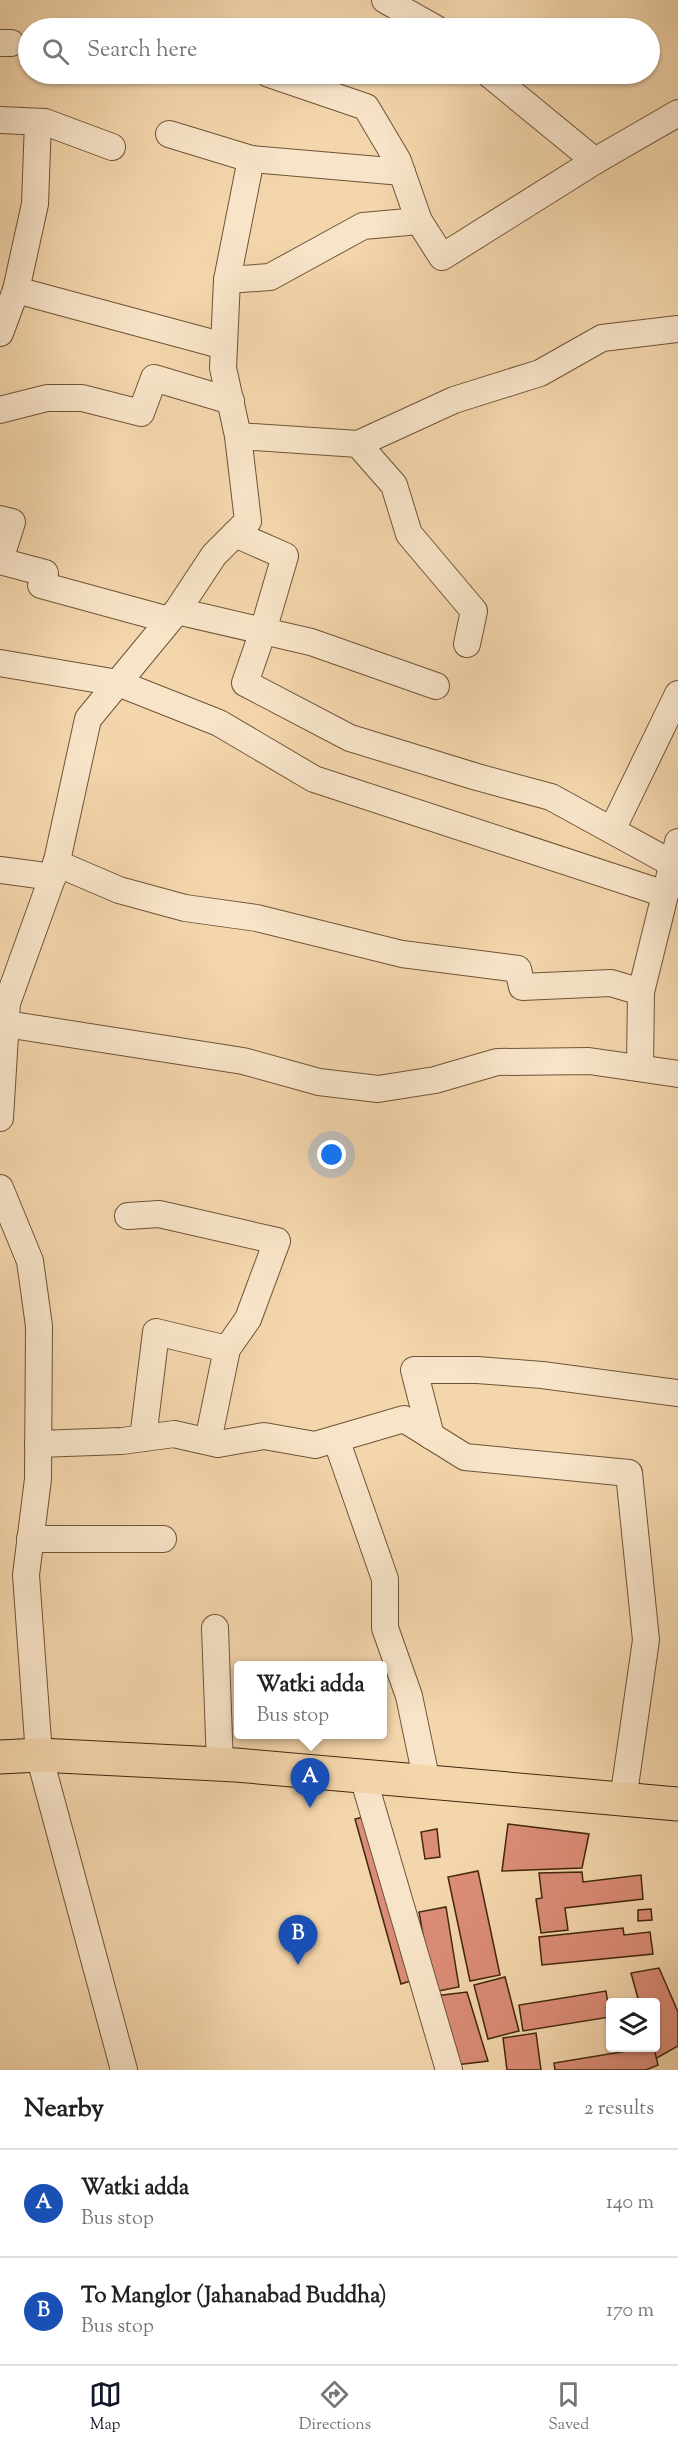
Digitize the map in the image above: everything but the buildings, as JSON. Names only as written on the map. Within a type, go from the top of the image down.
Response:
[{"type":"main road","points":[[0,1757],[39,1755],[220,1765],[678,1804]]},
{"type":"street","points":[[385,0],[417,18]]},
{"type":"street","points":[[298,84],[366,108],[398,161],[419,221],[442,257],[595,161],[678,113]]},
{"type":"street","points":[[501,84],[595,161]]},
{"type":"street","points":[[0,120],[45,122],[112,147]]},
{"type":"street","points":[[0,333],[16,290],[35,204],[38,122]]},
{"type":"street","points":[[169,134],[251,159],[402,172]]},
{"type":"street","points":[[0,1118],[3,1023],[55,870],[88,719],[173,616],[214,555],[248,521],[238,436],[223,368],[227,280],[251,159]]},
{"type":"street","points":[[227,280],[270,277],[363,226],[419,221]]},
{"type":"street","points":[[16,290],[224,346]]},
{"type":"street","points":[[238,436],[358,444],[454,400],[540,373],[602,338],[678,329]]},
{"type":"street","points":[[0,410],[47,399],[82,398],[141,413],[154,378],[231,402]]},
{"type":"street","points":[[358,444],[394,485],[409,534],[474,611],[468,644]]},
{"type":"street","points":[[0,519],[12,522],[0,561],[45,573],[41,585],[173,616],[263,631],[311,642],[436,687]]},
{"type":"street","points":[[235,534],[285,556],[245,683],[350,738],[477,777],[551,796],[612,831],[675,853],[641,992],[640,1068]]},
{"type":"street","points":[[0,663],[118,683],[219,723],[314,779],[665,894]]},
{"type":"street","points":[[612,831],[678,694]]},
{"type":"street","points":[[0,870],[55,870],[185,908],[257,918],[402,954],[518,969],[522,987],[611,983],[641,992]]},
{"type":"street","points":[[3,1023],[243,1061],[319,1082],[378,1089],[435,1080],[497,1062],[589,1061],[678,1074]]},
{"type":"street","points":[[0,1190],[30,1261],[39,1326],[38,1479],[26,1575],[39,1755],[124,2070]]},
{"type":"street","points":[[128,1216],[159,1214],[277,1241],[248,1319],[227,1349],[208,1441]]},
{"type":"street","points":[[143,1438],[156,1332],[227,1349]]},
{"type":"street","points":[[431,1436],[414,1370],[477,1370],[542,1375],[678,1393]]},
{"type":"street","points":[[38,1444],[174,1434],[218,1444],[264,1436],[315,1445],[404,1419],[465,1457],[629,1473],[645,1640],[623,1800]]},
{"type":"street","points":[[336,1439],[385,1579],[385,1628],[409,1696],[427,1782]]},
{"type":"street","points":[[30,1539],[163,1539]]},
{"type":"street","points":[[215,1628],[220,1765]]},
{"type":"street","points":[[363,1777],[449,2070]]},
{"type":"place","name":"Watki adda","points":[[310,1808]]},
{"type":"place","name":"To Manglor (Jahanabad Buddha)","points":[[298,1965]]}]
